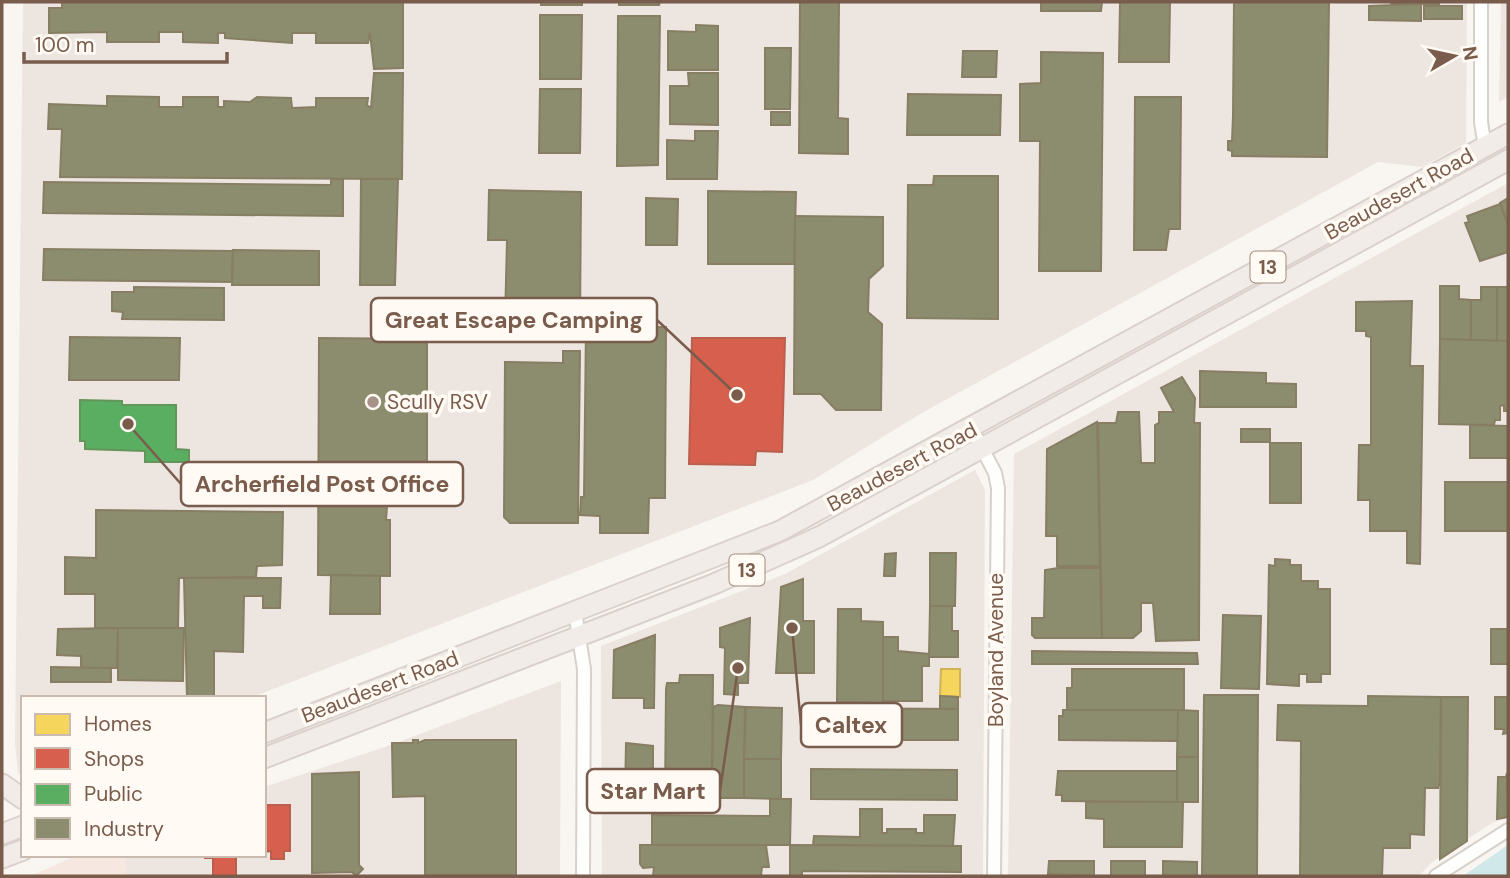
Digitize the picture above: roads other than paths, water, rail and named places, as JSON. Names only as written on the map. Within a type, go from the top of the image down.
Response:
[{"type":"highway","name":"Beaudesert Road","points":[[266,732],[769,537],[972,429],[1508,134]]},
{"type":"highway","name":"Beaudesert Road","points":[[266,757],[791,550],[982,449],[1508,160]]},
{"type":"highway","points":[[2,784],[21,798]]},
{"type":"highway","points":[[2,834],[21,827]]},
{"type":"highway","points":[[2,858],[21,851]]},
{"type":"street","points":[[1481,2],[1481,122],[1485,147]]},
{"type":"street","name":"Boyland Avenue","points":[[972,429],[995,473],[998,488],[994,876]]},
{"type":"street","points":[[575,612],[585,681],[583,876]]},
{"type":"street","points":[[1436,876],[1508,830]]},
{"type":"water","points":[[1508,845],[1508,876],[1463,876]]},
{"type":"place","name":"Great Escape Camping","points":[[737,395]]},
{"type":"place","name":"Scully RSV","points":[[373,402]]},
{"type":"place","name":"Archerfield Post Office","points":[[128,424]]},
{"type":"place","name":"Caltex","points":[[792,628]]},
{"type":"place","name":"Star Mart","points":[[738,668]]}]
